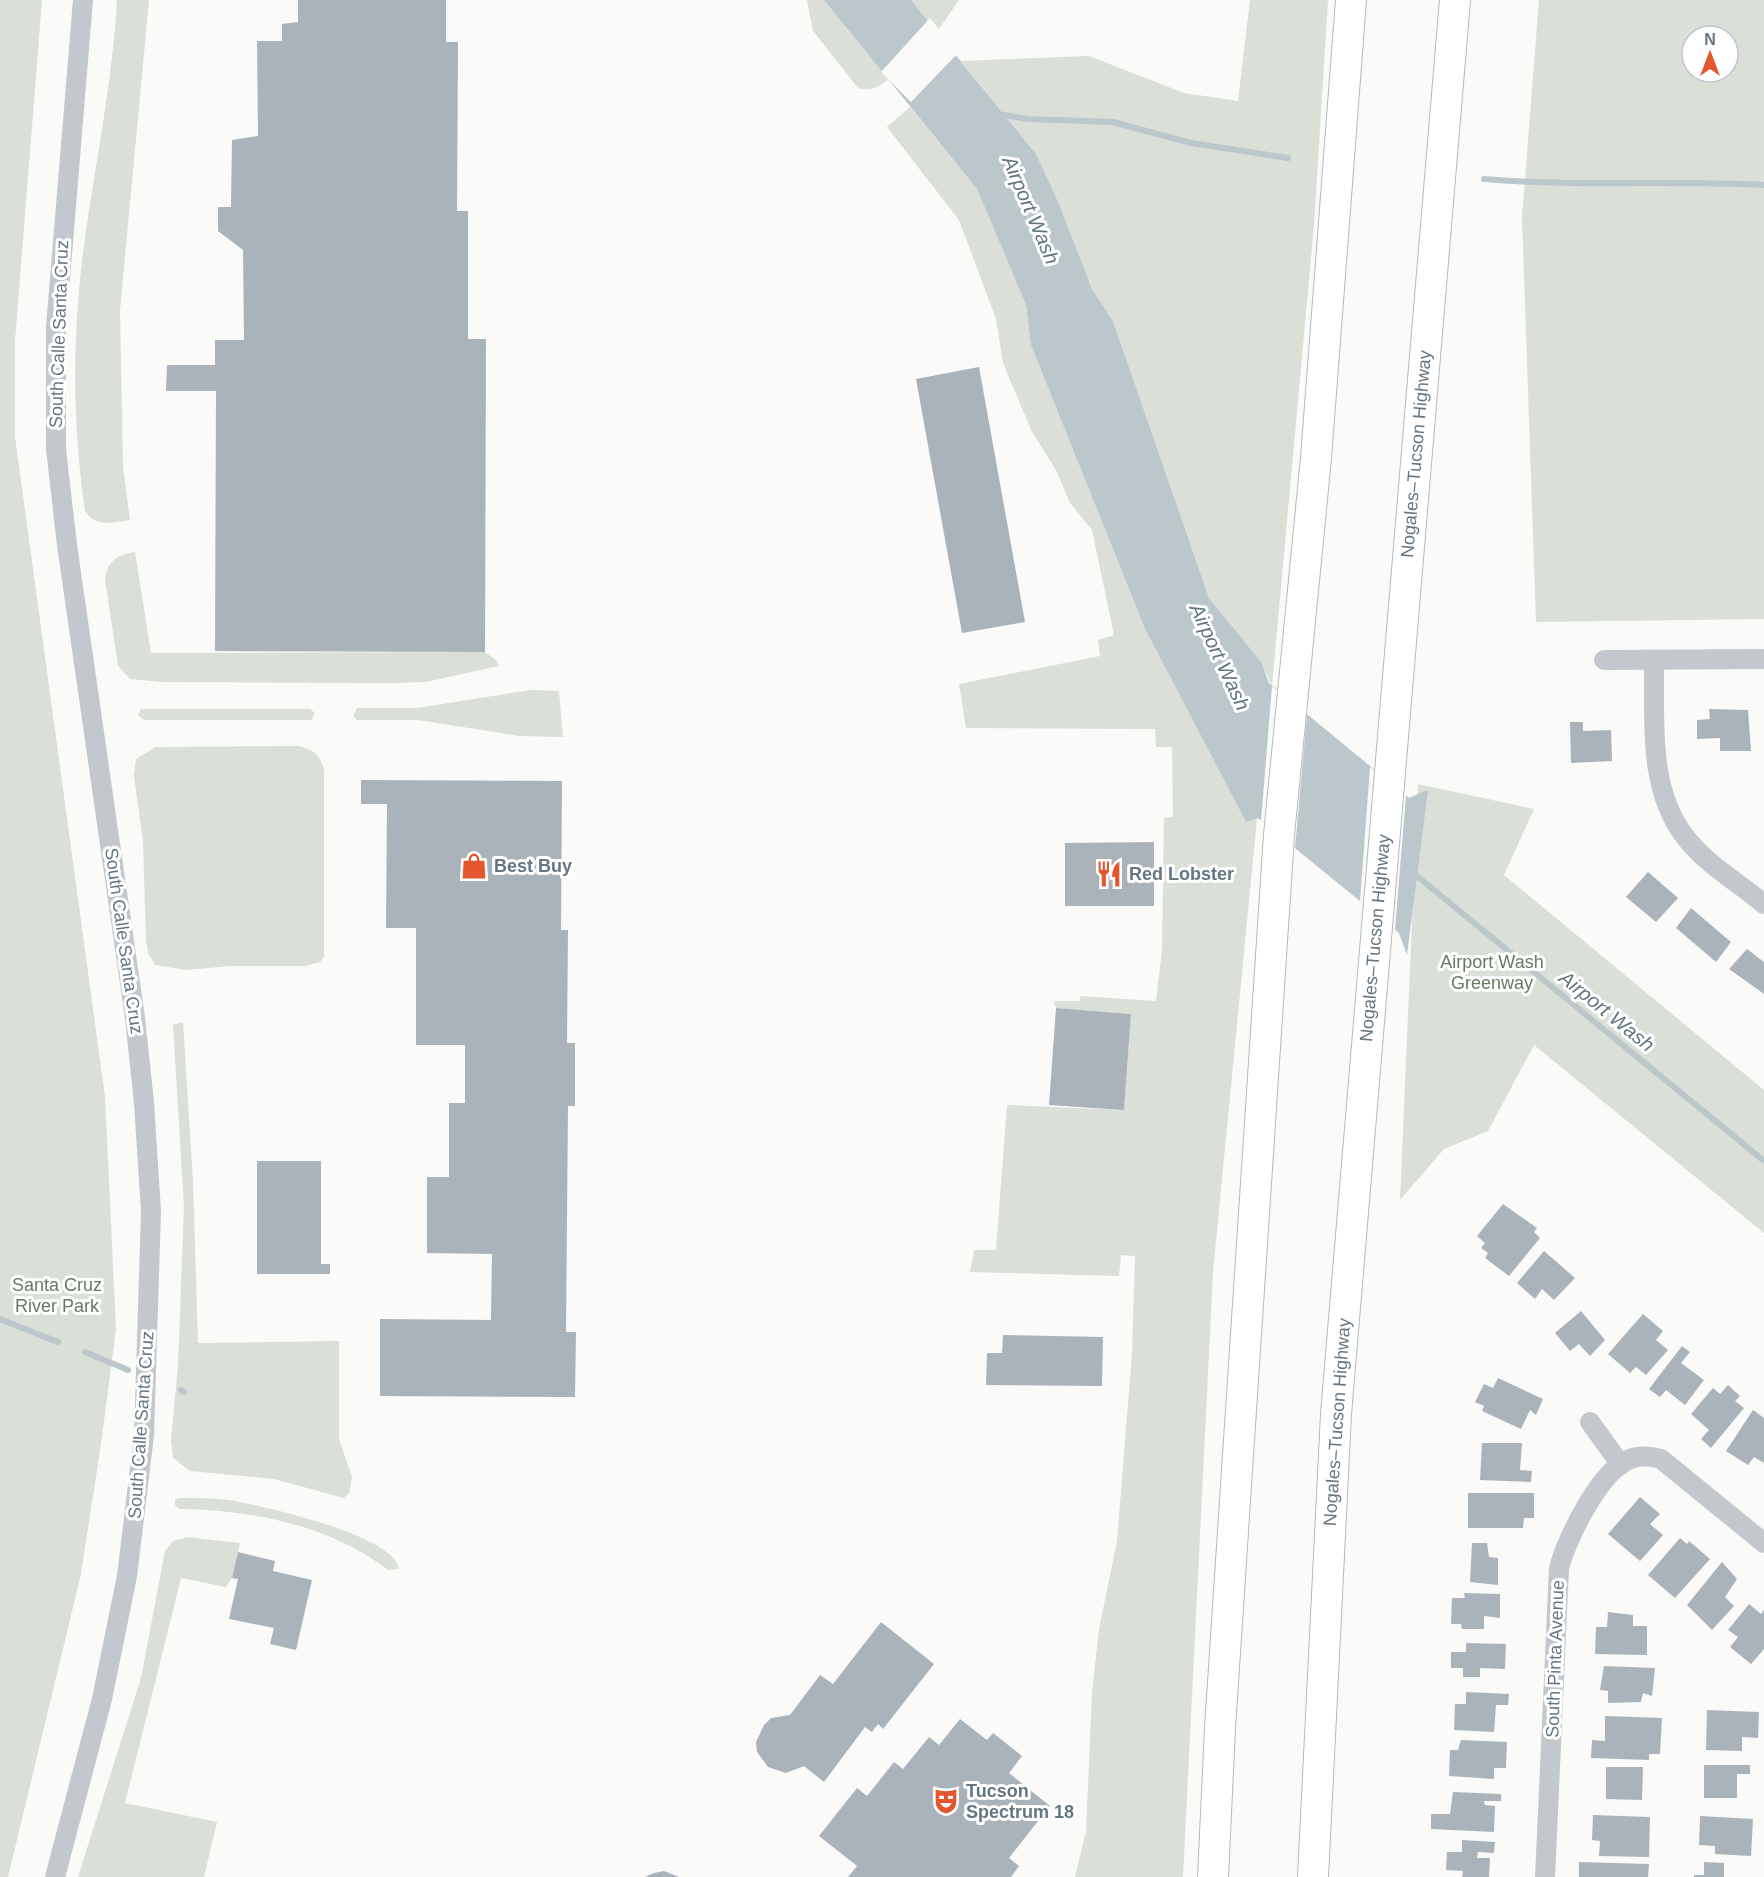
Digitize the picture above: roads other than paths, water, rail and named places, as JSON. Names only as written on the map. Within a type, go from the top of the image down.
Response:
[{"type":"highway","points":[[1213,1877],[1220,1728],[1280,835],[1316,458],[1349,0]]},
{"type":"highway","name":"Nogales–Tucson Highway","points":[[1313,1877],[1336,1414],[1455,8]]},
{"type":"street","name":"South Calle Santa Cruz","points":[[55,1877],[102,1699],[128,1568],[144,1435],[151,1211],[137,1037],[67,545],[56,449],[56,327],[83,0]]},
{"type":"street","points":[[1604,660],[1764,659]]},
{"type":"street","points":[[1653,660],[1656,760],[1669,810],[1686,838],[1696,849],[1764,904]]},
{"type":"street","points":[[1590,1422],[1622,1463],[1649,1456],[1669,1464],[1764,1543]]},
{"type":"street","name":"South Pinta Avenue","points":[[1545,1877],[1558,1568],[1562,1555],[1595,1494],[1610,1472],[1622,1463]]},
{"type":"water","points":[[824,0],[911,0],[1036,154],[1058,202],[1092,289],[1113,321],[1209,598],[1262,663],[1269,683],[1409,798],[1428,790],[1407,955],[1399,933],[1258,818],[1246,822],[1145,629],[1031,345],[1026,305],[977,189]]},
{"type":"waterway","points":[[997,114],[1029,119],[1113,122],[1191,143],[1288,158]]},
{"type":"waterway","points":[[1484,179],[1554,183],[1764,185]]},
{"type":"waterway","name":"Airport Wash","points":[[1412,872],[1764,1161]]},
{"type":"waterway","points":[[0,1319],[58,1342]]},
{"type":"waterway","points":[[85,1352],[128,1370]]},
{"type":"place","name":"Best Buy","points":[[474,866]]},
{"type":"place","name":"Red Lobster","points":[[1109,874]]},
{"type":"place","name":"Tucson Spectrum 18","points":[[946,1801]]},
{"type":"park label","name":"Airport Wash Greenway","points":[[1492,972]]},
{"type":"park label","name":"Santa Cruz River Park","points":[[57,1295]]}]
